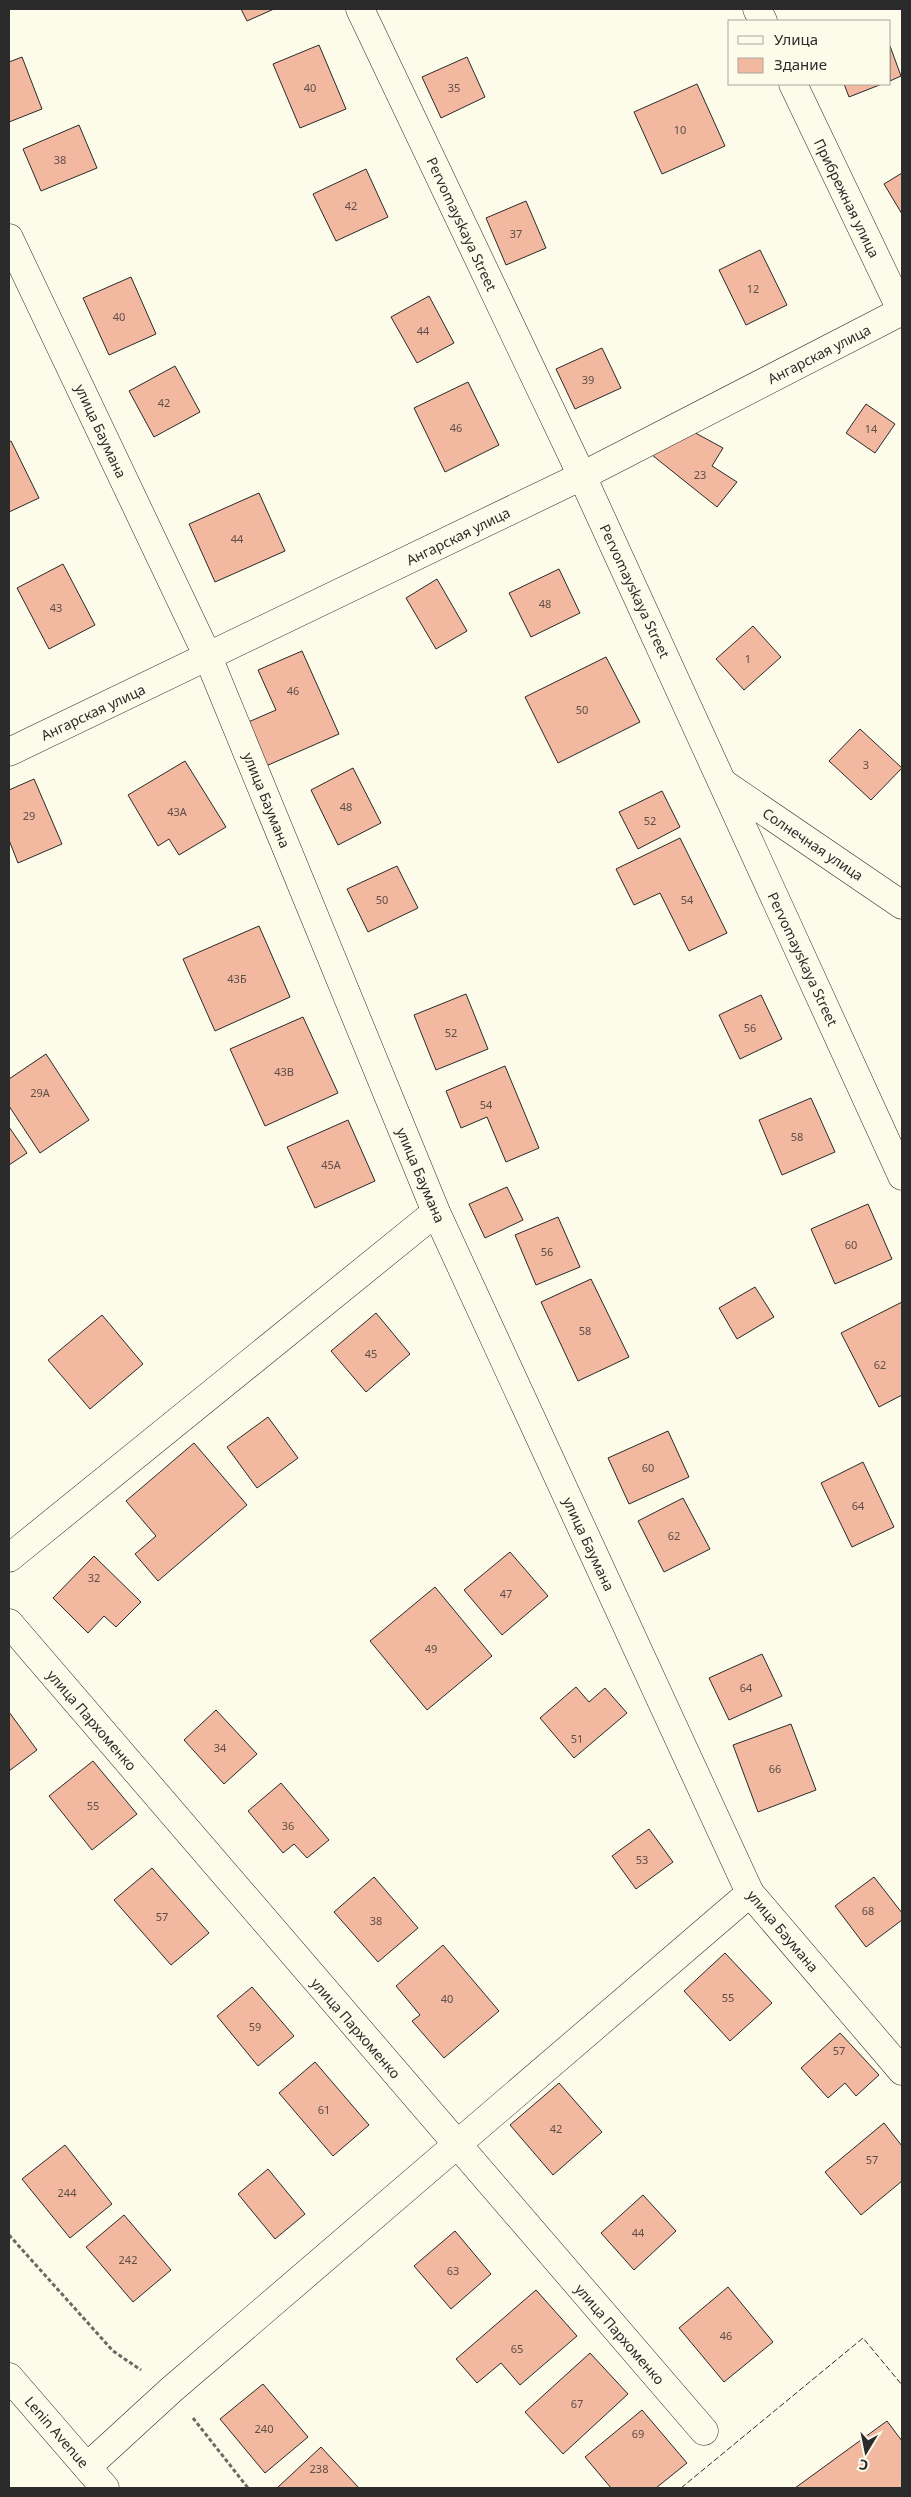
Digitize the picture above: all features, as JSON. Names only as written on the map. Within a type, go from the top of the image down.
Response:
[{"type":"street","name":"Pervomayskaya Street","points":[[360,9],[582,476],[902,1176]]},
{"type":"street","name":"Прибрежная улица","points":[[793,85],[902,311]]},
{"type":"street","name":"улица Баумана","points":[[9,238],[208,657],[436,1212],[750,1893],[902,2071]]},
{"type":"street","name":"Ангарская улица","points":[[9,752],[582,476],[902,311]]},
{"type":"street","name":"Солнечная улица","points":[[723,782],[902,904]]},
{"type":"street","points":[[9,1558],[436,1212]]},
{"type":"street","name":"улица Пархоменко","points":[[9,1623],[456,2145],[704,2431]]},
{"type":"street","points":[[87,2467],[171,2390],[750,1893]]},
{"type":"street","name":"Lenin Avenue","points":[[9,2377],[105,2488]]},
{"type":"path","points":[[9,2235],[113,2351],[171,2390],[248,2488]]},
{"type":"building","points":[[241,9],[274,9],[247,21]]},
{"type":"building","points":[[319,45],[346,109],[300,128],[273,64]]},
{"type":"building","points":[[891,49],[901,76],[891,81]]},
{"type":"building","points":[[22,57],[42,109],[9,122],[9,62]]},
{"type":"building","points":[[467,57],[485,97],[441,118],[422,77]]},
{"type":"building","points":[[697,84],[725,146],[662,174],[634,112]]},
{"type":"building","points":[[844,85],[879,85],[849,97]]},
{"type":"building","points":[[79,125],[97,168],[41,191],[23,149]]},
{"type":"building","points":[[366,169],[388,217],[336,241],[313,194]]},
{"type":"building","points":[[902,173],[902,214],[884,184]]},
{"type":"building","points":[[526,201],[546,248],[506,265],[486,218]]},
{"type":"building","points":[[760,250],[787,305],[746,325],[719,270]]},
{"type":"building","points":[[131,277],[156,334],[109,355],[83,298]]},
{"type":"building","points":[[429,296],[454,343],[417,363],[391,317]]},
{"type":"building","points":[[602,348],[621,388],[575,409],[556,369]]},
{"type":"building","points":[[175,366],[200,412],[154,437],[129,391]]},
{"type":"building","points":[[468,382],[499,445],[445,472],[414,408]]},
{"type":"building","points":[[866,404],[895,424],[875,453],[846,433]]},
{"type":"building","points":[[690,430],[723,448],[712,466],[737,482],[717,507],[647,451]]},
{"type":"building","points":[[11,441],[39,498],[9,512],[9,442]]},
{"type":"building","points":[[259,493],[285,551],[215,582],[189,524]]},
{"type":"building","points":[[63,564],[95,625],[49,649],[17,588]]},
{"type":"building","points":[[559,569],[580,613],[531,637],[509,593]]},
{"type":"building","points":[[437,579],[467,631],[436,649],[406,598]]},
{"type":"building","points":[[753,626],[781,657],[744,690],[716,659]]},
{"type":"building","points":[[302,651],[339,734],[266,766],[246,723],[276,710],[258,670]]},
{"type":"building","points":[[606,657],[640,722],[558,763],[525,697]]},
{"type":"building","points":[[860,729],[902,768],[871,800],[829,761]]},
{"type":"building","points":[[185,761],[226,827],[179,855],[169,839],[158,846],[128,795]]},
{"type":"building","points":[[353,768],[381,823],[338,845],[311,790]]},
{"type":"building","points":[[34,779],[62,844],[18,863],[9,840],[9,790]]},
{"type":"building","points":[[662,791],[680,827],[638,849],[619,812]]},
{"type":"building","points":[[680,838],[727,933],[689,951],[660,893],[634,905],[616,869]]},
{"type":"building","points":[[397,866],[418,908],[368,932],[347,889]]},
{"type":"building","points":[[259,926],[290,997],[215,1031],[183,959]]},
{"type":"building","points":[[466,994],[488,1049],[436,1070],[414,1015]]},
{"type":"building","points":[[761,995],[782,1039],[740,1059],[719,1015]]},
{"type":"building","points":[[303,1017],[338,1093],[265,1126],[230,1049]]},
{"type":"building","points":[[46,1054],[89,1120],[40,1153],[9,1106],[9,1079]]},
{"type":"building","points":[[505,1066],[539,1148],[506,1162],[487,1117],[461,1128],[446,1091]]},
{"type":"building","points":[[811,1098],[835,1152],[782,1175],[759,1120]]},
{"type":"building","points":[[348,1120],[375,1181],[315,1208],[287,1147]]},
{"type":"building","points":[[9,1127],[27,1153],[9,1165]]},
{"type":"building","points":[[507,1187],[523,1220],[485,1238],[469,1204]]},
{"type":"building","points":[[868,1204],[892,1259],[835,1284],[811,1229]]},
{"type":"building","points":[[558,1217],[580,1267],[536,1285],[515,1235]]},
{"type":"building","points":[[591,1279],[629,1357],[578,1381],[541,1302]]},
{"type":"building","points":[[755,1287],[774,1317],[737,1339],[719,1308]]},
{"type":"building","points":[[902,1302],[902,1395],[879,1407],[841,1333]]},
{"type":"building","points":[[376,1313],[410,1354],[366,1392],[331,1351]]},
{"type":"building","points":[[102,1315],[143,1364],[90,1409],[48,1360]]},
{"type":"building","points":[[268,1417],[298,1458],[257,1488],[227,1447]]},
{"type":"building","points":[[668,1431],[689,1477],[629,1504],[608,1458]]},
{"type":"building","points":[[194,1443],[247,1505],[158,1581],[135,1554],[156,1536],[126,1501]]},
{"type":"building","points":[[863,1462],[894,1527],[852,1547],[821,1483]]},
{"type":"building","points":[[683,1498],[710,1549],[664,1572],[638,1521]]},
{"type":"building","points":[[510,1552],[548,1596],[502,1635],[464,1590]]},
{"type":"building","points":[[94,1556],[141,1602],[116,1627],[104,1616],[88,1633],[53,1598]]},
{"type":"building","points":[[435,1587],[492,1656],[427,1710],[370,1641]]},
{"type":"building","points":[[762,1654],[782,1696],[729,1720],[709,1678]]},
{"type":"building","points":[[576,1687],[589,1702],[605,1688],[627,1713],[574,1758],[540,1718]]},
{"type":"building","points":[[216,1710],[257,1754],[224,1784],[184,1740]]},
{"type":"building","points":[[9,1712],[37,1750],[9,1771]]},
{"type":"building","points":[[791,1724],[816,1790],[758,1812],[733,1745]]},
{"type":"building","points":[[93,1761],[137,1814],[92,1850],[49,1796]]},
{"type":"building","points":[[281,1783],[329,1840],[307,1858],[294,1844],[283,1853],[248,1811]]},
{"type":"building","points":[[649,1829],[673,1862],[636,1889],[612,1856]]},
{"type":"building","points":[[152,1868],[209,1933],[171,1965],[114,1900]]},
{"type":"building","points":[[374,1877],[418,1928],[378,1962],[334,1912]]},
{"type":"building","points":[[874,1877],[902,1913],[902,1920],[866,1947],[835,1906]]},
{"type":"building","points":[[443,1945],[499,2011],[444,2058],[412,2021],[420,2015],[396,1986]]},
{"type":"building","points":[[725,1953],[772,2003],[730,2041],[684,1991]]},
{"type":"building","points":[[252,1987],[294,2036],[258,2066],[217,2016]]},
{"type":"building","points":[[840,2033],[879,2075],[856,2096],[845,2083],[828,2098],[801,2068]]},
{"type":"building","points":[[315,2062],[369,2125],[333,2156],[279,2093]]},
{"type":"building","points":[[559,2083],[602,2132],[553,2175],[510,2125]]},
{"type":"building","points":[[884,2123],[902,2146],[902,2181],[861,2215],[825,2172]]},
{"type":"building","points":[[65,2145],[112,2204],[70,2238],[22,2179]]},
{"type":"building","points":[[268,2169],[305,2214],[275,2239],[238,2194]]},
{"type":"building","points":[[643,2195],[676,2231],[634,2270],[601,2233]]},
{"type":"building","points":[[124,2215],[171,2270],[133,2302],[86,2247]]},
{"type":"building","points":[[455,2231],[491,2274],[451,2309],[414,2266]]},
{"type":"building","points":[[728,2287],[773,2342],[724,2382],[679,2328]]},
{"type":"building","points":[[536,2290],[577,2336],[520,2385],[501,2363],[477,2383],[456,2359]]},
{"type":"building","points":[[590,2353],[628,2394],[563,2454],[525,2412]]},
{"type":"building","points":[[263,2384],[308,2437],[265,2473],[220,2419]]},
{"type":"building","points":[[642,2410],[687,2463],[656,2488],[611,2488],[585,2457]]},
{"type":"building","points":[[887,2421],[902,2441],[902,2488],[795,2488]]},
{"type":"building","points":[[321,2447],[359,2488],[277,2488]]},
{"type":"fence","points":[[681,2488],[863,2338],[902,2385]]}]
